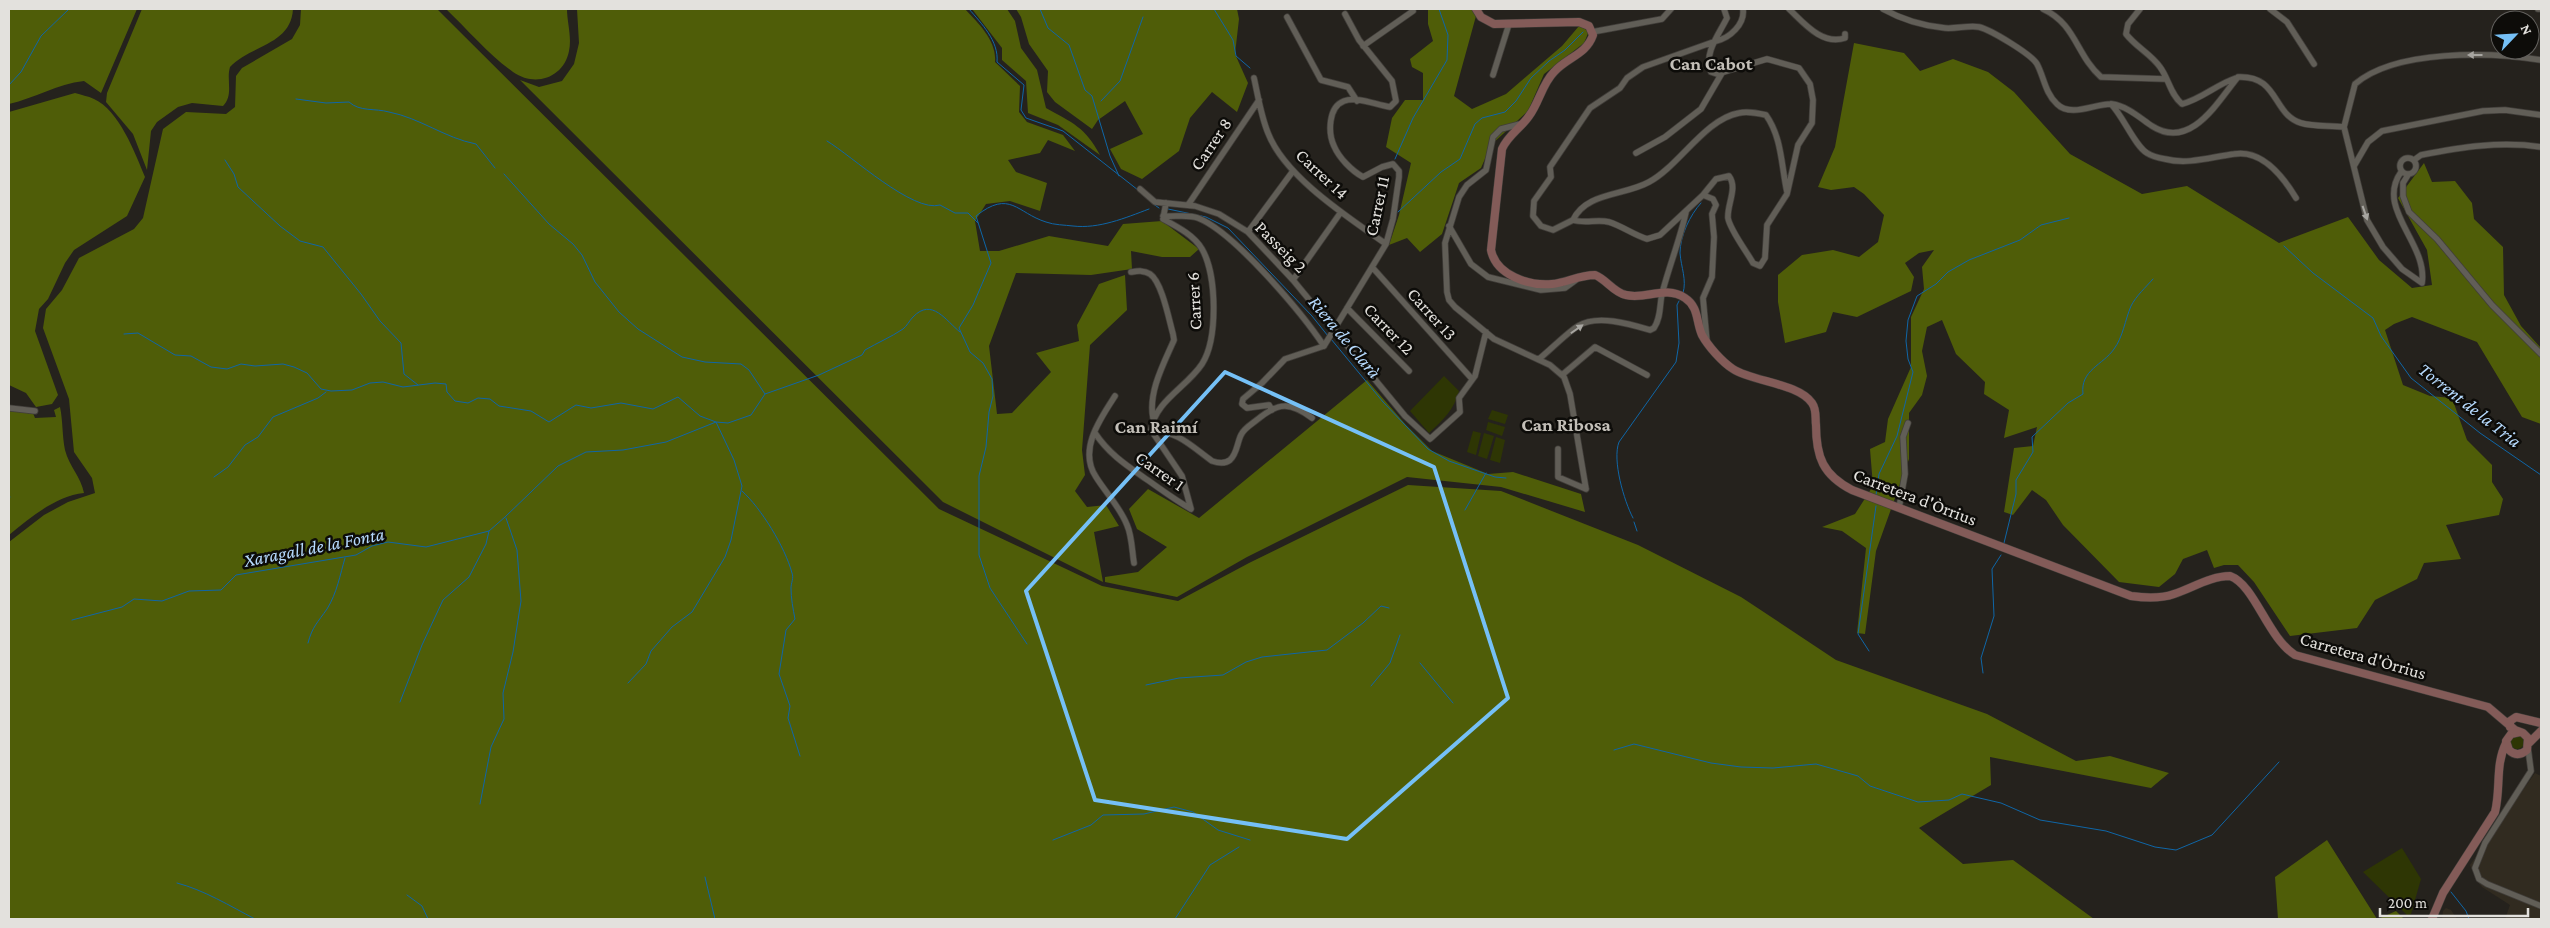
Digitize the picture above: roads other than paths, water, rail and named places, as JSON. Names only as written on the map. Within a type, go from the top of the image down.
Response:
[{"type":"street","points":[[1476,9],[1481,17],[1489,22],[1509,24],[1574,21],[1586,24],[1592,32],[1662,19],[1671,9]]},
{"type":"street","points":[[1573,220],[1581,222],[1595,220],[1611,222],[1647,239],[1660,235],[1703,195],[1716,179],[1729,176],[1732,181],[1732,189],[1728,218],[1753,263],[1760,266],[1765,258],[1767,225],[1788,194],[1798,145],[1812,123],[1813,100],[1810,84],[1799,68],[1767,59],[1722,73],[1711,72],[1708,56],[1726,18],[1724,9]]},
{"type":"street","points":[[1743,9],[1744,17],[1740,25],[1723,40],[1643,67],[1627,78],[1620,88],[1590,108],[1550,166],[1551,177],[1534,201],[1533,216],[1540,226],[1553,230],[1573,220],[1578,210],[1589,202],[1649,182],[1675,163],[1709,130],[1728,116],[1739,113],[1766,115],[1773,126],[1780,144],[1788,194]]},
{"type":"street","points":[[1789,9],[1813,32],[1840,40],[1845,38],[1845,34]]},
{"type":"street","points":[[1884,9],[1893,14],[1929,25],[1945,28],[1979,27],[2026,53],[2036,62],[2048,93],[2058,106],[2070,110],[2110,104],[2122,106],[2156,128],[2171,132],[2184,130],[2202,122],[2238,77]]},
{"type":"street","points":[[2043,9],[2052,13],[2069,28],[2084,59],[2101,77],[2165,79]]},
{"type":"street","points":[[2140,9],[2128,24],[2126,34],[2133,43],[2162,69],[2174,98],[2182,104],[2192,102],[2222,83],[2238,77],[2254,78],[2272,89],[2285,112],[2301,123],[2344,127]]},
{"type":"street","points":[[2270,9],[2287,22],[2314,64]]},
{"type":"street","points":[[1363,46],[1413,11]]},
{"type":"street","points":[[1287,18],[1321,80],[1348,87],[1357,101],[1390,107],[1396,101],[1392,81],[1363,46],[1345,14]]},
{"type":"street","points":[[1493,74],[1509,24]]},
{"type":"street","name":"Carretera d'Òrrius","points":[[1592,32],[1591,41],[1586,48],[1554,71],[1532,112],[1506,139],[1500,154],[1492,256],[1498,267],[1505,273],[1536,282],[1552,284],[1582,276],[1600,276],[1627,296],[1662,292],[1677,294],[1692,304],[1696,311],[1700,330],[1707,342],[1732,368],[1808,398],[1814,406],[1816,414],[1819,455],[1830,475],[1852,490],[2131,596],[2164,597],[2230,576],[2240,580],[2277,639],[2295,655],[2488,707],[2509,725],[2522,733]]},
{"type":"street","points":[[2401,172],[2394,183],[2393,194],[2400,218],[2421,257],[2422,283],[2402,269],[2383,246],[2367,220],[2357,187],[2354,166],[2344,127],[2356,84],[2375,72],[2429,57],[2505,54],[2541,60]]},
{"type":"street","points":[[1636,153],[1665,137],[1701,109],[1722,73]]},
{"type":"street","name":"Carrer 14","points":[[1254,78],[1268,134],[1279,154],[1293,171],[1341,212],[1386,244]]},
{"type":"street","name":"Carrer 8","points":[[1188,205],[1259,100]]},
{"type":"street","name":"Carrer 11","points":[[1324,346],[1386,244],[1400,177],[1398,167],[1388,164],[1363,177],[1350,167],[1333,145],[1331,124],[1333,112],[1343,101],[1357,101]]},
{"type":"street","points":[[2110,104],[2119,112],[2146,152],[2175,162],[2218,158],[2236,153],[2249,155],[2268,165],[2285,180],[2296,198]]},
{"type":"street","points":[[2354,166],[2368,142],[2382,131],[2483,111],[2505,110],[2541,115]]},
{"type":"street","points":[[1524,122],[1501,130],[1493,136],[1486,170],[1462,190],[1445,243],[1449,300],[1494,339],[1539,359],[1562,375],[1570,394],[1586,489],[1558,477],[1558,449]]},
{"type":"street","points":[[2408,175],[2401,172],[2399,167],[2401,161],[2406,158],[2414,160],[2421,156],[2485,143],[2541,147]]},
{"type":"street","points":[[2414,160],[2415,171],[2408,175],[2403,184],[2403,196],[2409,212],[2443,246],[2492,305],[2541,354]]},
{"type":"street","points":[[1248,232],[1293,171]]},
{"type":"street","name":"Passeig 2","points":[[1140,189],[1155,202],[1188,205],[1219,214],[1248,232],[1293,280],[1406,416],[1430,439],[1460,412],[1460,398],[1472,379]]},
{"type":"street","points":[[1703,195],[1713,198],[1716,205],[1712,214],[1714,236],[1712,277],[1703,298],[1707,342]]},
{"type":"street","points":[[1166,202],[1163,216],[1196,217],[1218,228],[1309,323],[1324,346],[1286,359],[1243,399],[1242,404],[1247,408],[1269,405],[1272,410]]},
{"type":"street","points":[[1293,280],[1341,212]]},
{"type":"street","points":[[1539,359],[1577,326],[1589,321],[1611,322],[1650,330],[1654,328],[1662,302],[1662,292],[1679,243],[1686,212]]},
{"type":"street","name":"Carrer 6","points":[[1153,418],[1202,364],[1210,346],[1213,323],[1209,266],[1202,248],[1182,229],[1163,219],[1163,216]]},
{"type":"street","points":[[1449,226],[1472,264],[1480,273],[1488,278],[1541,290],[1565,288],[1582,276]]},
{"type":"street","name":"Carrer 13","points":[[1372,267],[1472,379]]},
{"type":"street","points":[[1131,272],[1144,271],[1152,275],[1158,284],[1174,340],[1158,379],[1151,410],[1153,418],[1151,430],[1168,431],[1177,435],[1212,461],[1228,462],[1234,455],[1245,429],[1272,410],[1282,405],[1291,406],[1312,418]]},
{"type":"street","name":"Carrer 12","points":[[1347,308],[1409,371]]},
{"type":"street","points":[[1472,379],[1478,367],[1486,332]]},
{"type":"street","points":[[1562,375],[1595,347],[1647,375]]},
{"type":"street","points":[[1115,396],[1089,447],[1088,461],[1095,476],[1120,511],[1129,528],[1134,563]]},
{"type":"street","points":[[9,408],[36,411]]},
{"type":"street","points":[[1899,508],[1905,474],[1903,437],[1908,423]]},
{"type":"street","name":"Carrer 1","points":[[1095,433],[1109,452],[1128,468],[1172,499],[1192,509],[1182,476],[1151,430]]},
{"type":"street","points":[[2532,766],[2517,754],[2508,750],[2509,725],[2510,721],[2516,717],[2541,724]]},
{"type":"street","points":[[2434,917],[2443,893],[2494,812],[2498,800],[2499,759],[2507,740],[2513,732],[2540,732]]},
{"type":"street","points":[[2499,770],[2503,761],[2517,754],[2540,732]]},
{"type":"street","points":[[2522,733],[2528,745],[2532,766],[2526,780],[2485,843],[2475,868],[2479,879],[2487,884],[2541,906]]},
{"type":"waterway","points":[[9,85],[21,72],[41,36],[69,9]]},
{"type":"waterway","name":"Riera de Clarà","points":[[969,9],[984,26],[992,40],[997,54],[997,62],[1024,85],[1021,110],[1026,118],[1063,131],[1138,190]]},
{"type":"waterway","points":[[1040,9],[1048,28],[1069,45],[1085,90],[1092,96],[1110,156],[1119,176]]},
{"type":"waterway","points":[[1214,9],[1233,40],[1236,56],[1250,68]]},
{"type":"waterway","points":[[1395,159],[1413,118],[1447,60],[1448,35],[1439,9]]},
{"type":"waterway","points":[[1101,101],[1120,81],[1143,17]]},
{"type":"waterway","points":[[1398,212],[1441,172],[1460,159],[1475,124],[1482,118],[1505,112],[1516,101],[1531,78],[1549,61],[1565,50],[1583,32]]},
{"type":"waterway","points":[[296,99],[326,103],[349,102],[363,109],[400,115],[476,144],[495,168]]},
{"type":"waterway","points":[[827,141],[899,192],[928,205],[940,205],[955,213],[968,213],[978,223]]},
{"type":"waterway","points":[[225,160],[234,174],[238,187],[280,226],[300,241],[323,247],[380,321],[401,343],[404,374],[418,385]]},
{"type":"waterway","points":[[504,174],[549,224],[573,244],[582,255],[595,282],[619,312],[638,329],[682,357],[705,362],[741,364],[749,370],[765,394],[819,375],[862,355],[865,350],[903,329],[913,317],[926,309],[933,310],[944,317],[960,332]]},
{"type":"waterway","name":"Riera de Clarà","points":[[1152,203],[1159,208]]},
{"type":"waterway","points":[[1683,293],[1684,278],[1680,246],[1693,213],[1701,203]]},
{"type":"waterway","points":[[1027,644],[990,588],[979,555],[979,476],[986,447],[989,412],[993,396],[992,379],[983,363],[970,352],[959,328],[973,305],[991,263],[976,216],[997,204],[1005,204],[1013,205],[1049,223],[1092,226],[1112,222],[1149,209]]},
{"type":"waterway","name":"Riera de Clarà","points":[[1168,209],[1206,217],[1228,228],[1312,316],[1328,336]]},
{"type":"waterway","points":[[1876,495],[1879,474],[1897,436],[1913,372],[1908,359],[1906,341],[1908,320],[1917,296],[1936,284],[1948,272],[1969,260],[2020,240],[2041,225],[2069,218]]},
{"type":"waterway","name":"Torrent de la Tria","points":[[2284,246],[2313,273],[2373,318],[2381,336],[2411,378],[2480,433],[2541,475]]},
{"type":"waterway","points":[[2004,543],[2016,494],[2016,480],[2033,452],[2032,437],[2068,403],[2083,394],[2085,379],[2093,368],[2114,349],[2122,334],[2131,306],[2138,295],[2153,279]]},
{"type":"waterway","points":[[1633,518],[1620,480],[1617,450],[1619,442],[1676,362],[1679,343],[1677,305],[1679,301]]},
{"type":"waterway","points":[[124,334],[138,333],[175,355],[191,356],[211,367],[227,369],[241,364],[255,366],[283,364],[294,367],[307,373],[321,389],[331,391],[352,390],[370,383],[383,382],[403,387],[435,383],[446,384],[447,392],[455,401],[468,403],[478,398],[490,399],[499,406],[531,411],[549,422],[576,405],[591,408],[621,403],[653,409],[678,397],[700,416],[716,422],[734,460],[742,486],[731,540],[725,557],[692,612],[672,627],[651,651],[646,664],[628,683]]},
{"type":"waterway","name":"Riera de Clarà","points":[[1331,339],[1383,402],[1428,449],[1449,461],[1495,477],[1506,478]]},
{"type":"waterway","points":[[214,477],[228,467],[245,445],[258,437],[273,417],[318,398],[326,392]]},
{"type":"waterway","name":"Xaragall de la Fonta","points":[[72,620],[122,607],[134,599],[162,601],[189,591],[221,590],[236,575],[356,555],[372,546],[388,542],[426,547],[489,531],[558,466],[586,452],[623,450],[666,442],[716,422],[728,423],[751,415],[765,394]]},
{"type":"waterway","points":[[1465,510],[1486,473]]},
{"type":"waterway","points":[[742,491],[757,507],[772,529],[793,575],[791,592],[795,619],[786,630],[779,674],[790,706],[788,718],[800,756]]},
{"type":"waterway","points":[[1869,651],[1858,634],[1876,506]]},
{"type":"waterway","points":[[480,804],[491,747],[504,719],[503,693],[513,652],[521,601],[517,550],[506,518]]},
{"type":"waterway","points":[[1634,522],[1637,531]]},
{"type":"waterway","points":[[400,702],[422,645],[443,600],[469,577],[486,544],[489,531]]},
{"type":"waterway","points":[[1983,673],[1981,658],[1994,616],[1992,569],[2001,555]]},
{"type":"waterway","points":[[308,643],[313,629],[333,597],[345,558]]},
{"type":"waterway","points":[[1146,685],[1179,678],[1223,675],[1246,662],[1262,657],[1327,650],[1363,623],[1381,606],[1389,608]]},
{"type":"waterway","points":[[1371,686],[1390,663],[1400,635]]},
{"type":"waterway","points":[[1420,663],[1453,703]]},
{"type":"waterway","points":[[1614,750],[1634,744],[1711,763],[1741,767],[1773,768],[1816,764],[1858,776],[1870,786],[1918,802],[1949,800],[1962,794],[2001,803],[2040,820],[2106,831],[2155,847],[2176,850],[2212,835],[2279,762]]},
{"type":"waterway","points":[[1053,840],[1091,825],[1103,815],[1144,814],[1174,807],[1193,812],[1218,830],[1250,840]]},
{"type":"waterway","points":[[1175,919],[1210,865],[1239,847]]},
{"type":"waterway","points":[[705,877],[715,919]]},
{"type":"waterway","points":[[177,883],[207,894],[255,919]]},
{"type":"waterway","name":"Riera de Clarà","points":[[2451,892],[2466,911],[2469,919]]},
{"type":"waterway","points":[[407,895],[422,906],[428,919]]},
{"type":"district","name":"Can Cabot","points":[[1711,63]]},
{"type":"district","name":"Can Ribosa","points":[[1566,424]]},
{"type":"district","name":"Can Raimí","points":[[1156,426]]}]
